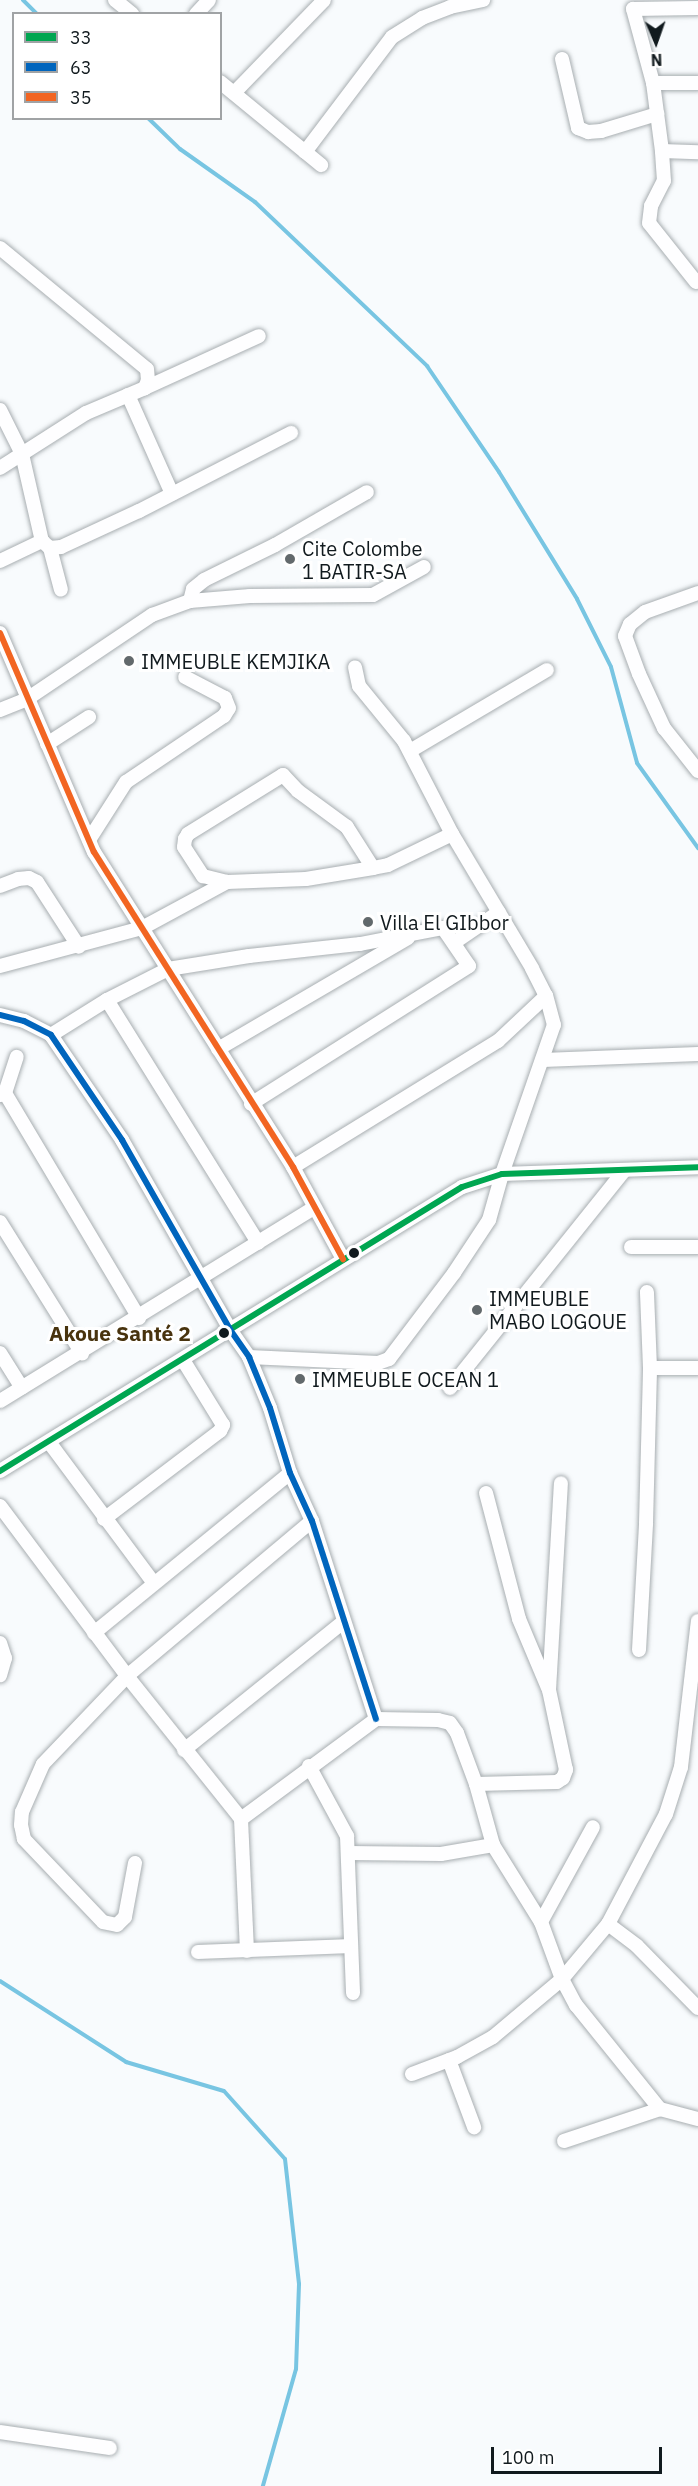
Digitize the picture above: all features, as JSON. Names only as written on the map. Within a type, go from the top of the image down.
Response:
[{"type":"street","points":[[115,0],[130,12]]},
{"type":"street","points":[[198,12],[209,0]]},
{"type":"street","points":[[234,93],[324,0]]},
{"type":"street","points":[[305,152],[392,38],[406,26],[449,3],[483,0]]},
{"type":"street","points":[[696,282],[649,223],[651,206],[664,182],[653,83],[635,4],[698,8]]},
{"type":"street","points":[[562,59],[578,128],[588,132],[601,131],[657,114]]},
{"type":"street","points":[[653,83],[698,82]]},
{"type":"street","points":[[222,84],[321,165]]},
{"type":"street","points":[[662,151],[698,152]]},
{"type":"street","points":[[0,248],[147,369],[145,388]]},
{"type":"street","points":[[0,468],[86,413],[259,336]]},
{"type":"street","points":[[128,395],[172,494]]},
{"type":"street","points":[[0,410],[22,454],[46,545],[61,590]]},
{"type":"street","points":[[0,561],[46,545],[61,547],[172,494],[291,433]]},
{"type":"street","points":[[190,601],[193,589],[204,580],[275,545],[368,492]]},
{"type":"street","points":[[0,710],[27,699],[152,615],[190,601],[250,596],[373,595],[424,567]]},
{"type":"street","points":[[698,593],[645,612],[630,624],[625,636],[639,674],[664,728],[698,771]]},
{"type":"street","points":[[0,633],[89,840],[292,1167],[343,1259]]},
{"type":"street","points":[[249,1357],[378,1363],[389,1359],[454,1273],[489,1220],[502,1174],[554,1025],[546,996],[452,834],[404,741],[359,686],[355,667]]},
{"type":"street","points":[[410,752],[547,670]]},
{"type":"street","points":[[89,840],[126,782],[224,716],[229,708],[225,698],[185,678]]},
{"type":"street","points":[[47,744],[89,717]]},
{"type":"street","points":[[373,868],[347,827],[298,791],[283,775],[188,834],[184,847],[203,876],[227,882],[306,879],[373,868],[388,865],[452,834]]},
{"type":"street","points":[[0,886],[18,879],[29,878],[37,882],[79,947]]},
{"type":"street","points":[[0,966],[79,947],[142,928],[227,882]]},
{"type":"street","points":[[454,942],[499,912]]},
{"type":"street","points":[[51,1035],[108,1000],[168,969],[249,956],[360,944],[443,928],[469,966],[252,1104]]},
{"type":"street","points":[[218,1049],[418,932]]},
{"type":"street","points":[[292,1167],[498,1041],[546,996]]},
{"type":"street","points":[[108,1000],[258,1243]]},
{"type":"street","points":[[0,1015],[24,1021],[51,1035],[122,1140],[231,1330],[249,1357],[270,1408],[290,1473],[312,1521],[376,1719]]},
{"type":"street","points":[[543,1060],[698,1054]]},
{"type":"street","points":[[17,1057],[2,1094],[139,1318]]},
{"type":"street","points":[[0,1471],[452,1192],[502,1174],[698,1167]]},
{"type":"street","points":[[450,1388],[624,1171]]},
{"type":"street","points":[[0,1401],[139,1318],[314,1208]]},
{"type":"street","points":[[0,1222],[82,1353]]},
{"type":"street","points":[[631,1247],[698,1247]]},
{"type":"street","points":[[639,1650],[646,1523],[650,1368],[647,1292]]},
{"type":"street","points":[[0,1353],[22,1388]]},
{"type":"street","points":[[105,1519],[220,1431],[223,1425],[183,1360]]},
{"type":"street","points":[[650,1368],[698,1368]]},
{"type":"street","points":[[50,1442],[153,1582]]},
{"type":"street","points":[[94,1633],[153,1582],[290,1473]]},
{"type":"street","points":[[549,1690],[561,1483]]},
{"type":"street","points":[[476,1784],[557,1782],[563,1778],[566,1770],[549,1690],[519,1619],[486,1493]]},
{"type":"street","points":[[0,1506],[184,1750],[241,1818],[247,1951]]},
{"type":"street","points":[[135,1863],[125,1917],[117,1925],[103,1922],[24,1839],[21,1825],[22,1812],[43,1764],[127,1676],[312,1521]]},
{"type":"street","points":[[412,2074],[449,2060],[493,2037],[562,1979],[609,1924],[666,1814],[681,1767],[698,1621]]},
{"type":"street","points":[[184,1750],[343,1622]]},
{"type":"street","points":[[0,1643],[6,1658],[0,1675]]},
{"type":"street","points":[[241,1818],[376,1719],[438,1720],[450,1723],[457,1733],[476,1784],[493,1845],[542,1922],[562,1979],[576,2005],[660,2109]]},
{"type":"street","points":[[309,1766],[347,1836],[353,1993]]},
{"type":"street","points":[[542,1922],[593,1827]]},
{"type":"street","points":[[348,1853],[441,1854],[493,1845]]},
{"type":"street","points":[[609,1924],[637,1946],[698,2008]]},
{"type":"street","points":[[198,1952],[351,1946]]},
{"type":"street","points":[[449,2060],[474,2127]]},
{"type":"street","points":[[564,2141],[660,2109],[698,2120]]},
{"type":"street","points":[[0,2432],[110,2448]]},
{"type":"waterway","points":[[23,0],[35,12]]},
{"type":"waterway","points":[[150,120],[180,149],[255,202],[427,366],[499,472],[577,599],[611,667],[637,763],[698,848]]},
{"type":"waterway","points":[[0,1981],[126,2062],[224,2091],[285,2159],[299,2284],[296,2369],[263,2486]]},
{"type":"transit line","name":"35","points":[[0,633],[94,852],[293,1167],[343,1259]]},
{"type":"transit line","name":"63","points":[[0,1015],[24,1021],[51,1035],[122,1140],[231,1331],[249,1357],[270,1408],[290,1473],[312,1521],[376,1719]]},
{"type":"transit line","name":"33","points":[[0,1471],[462,1187],[502,1174],[698,1167]]},
{"type":"place","name":"Cite Colombe 1 BATIR-SA","points":[[290,559]]},
{"type":"place","name":"IMMEUBLE KEMJIKA","points":[[129,661]]},
{"type":"place","name":"Villa El GIbbor","points":[[368,922]]},
{"type":"place","name":"IMMEUBLE MABO LOGOUE","points":[[477,1310]]},
{"type":"place","name":"IMMEUBLE OCEAN 1","points":[[300,1379]]},
{"type":"district","name":"Akoue Santé 2","points":[[120,1333]]}]
